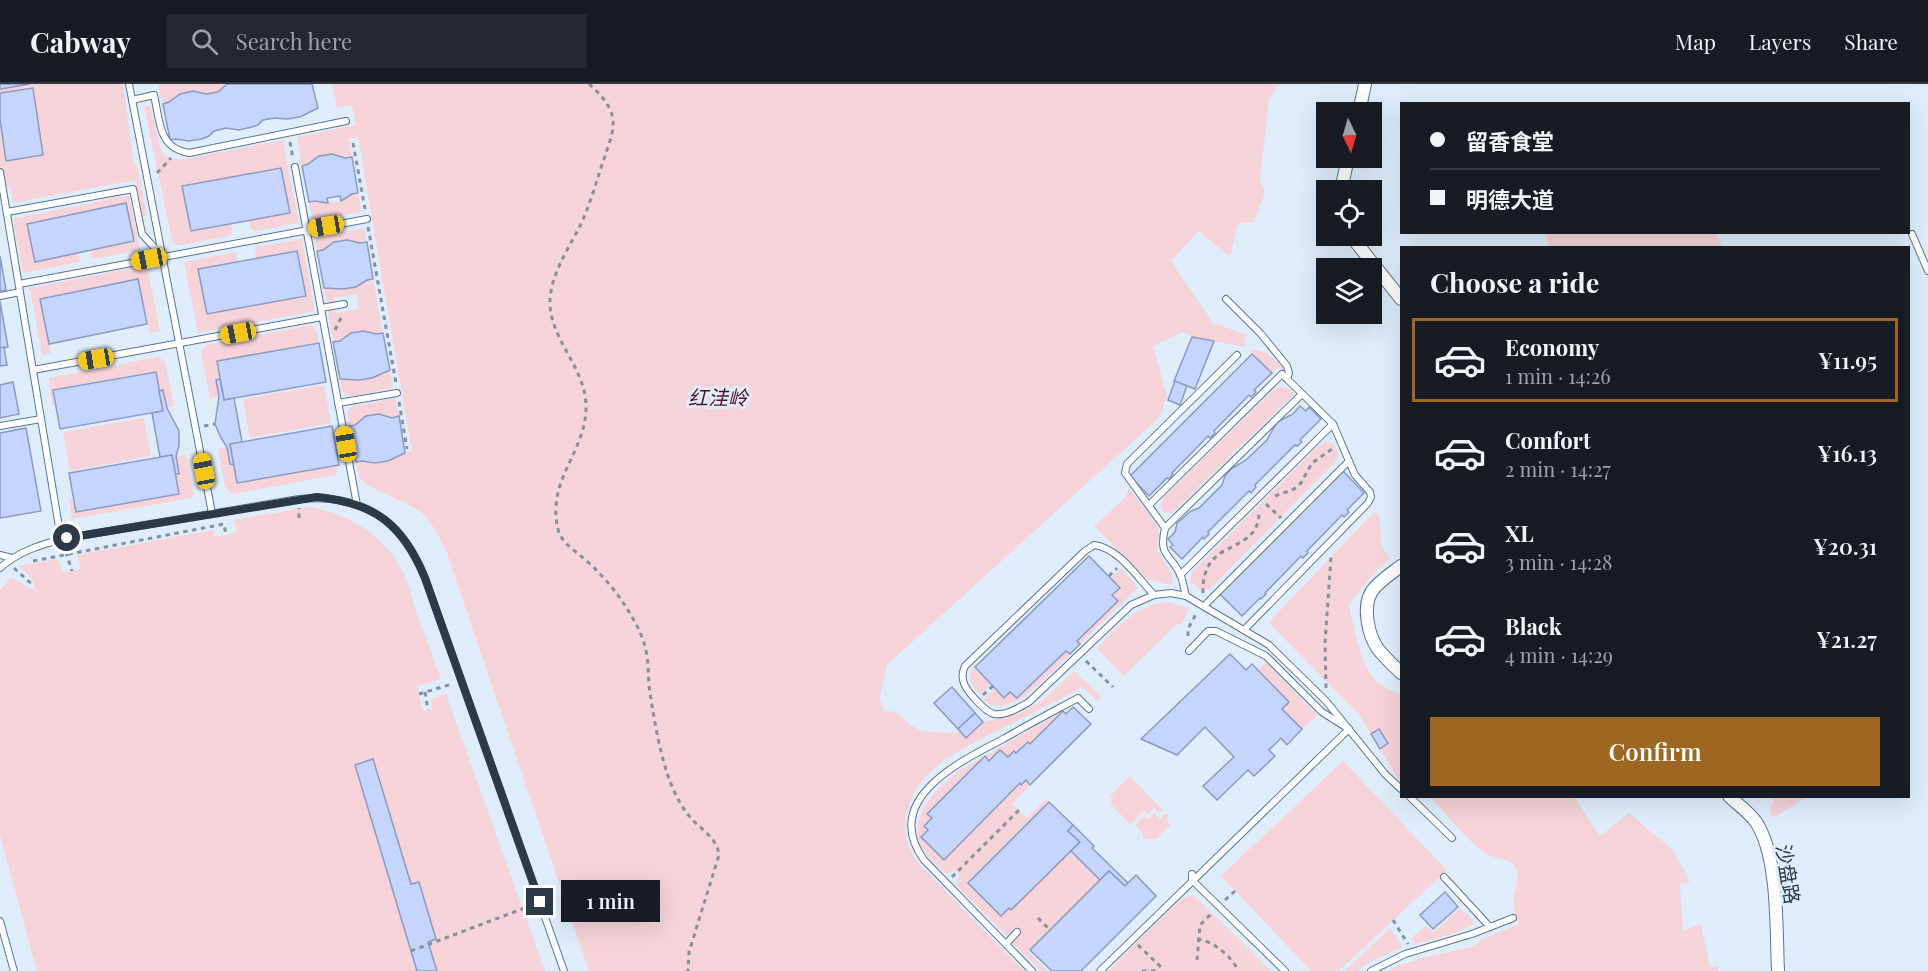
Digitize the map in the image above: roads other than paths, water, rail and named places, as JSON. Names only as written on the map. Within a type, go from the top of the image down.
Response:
[{"type":"street","points":[[1361,102],[1365,84]]},
{"type":"street","points":[[1359,246],[1400,298]]},
{"type":"street","points":[[1400,567],[1374,588],[1368,598],[1367,611],[1376,646],[1400,672]]},
{"type":"street","name":"沙盘路","points":[[1731,798],[1755,820],[1766,840],[1776,909],[1778,971]]},
{"type":"lane","points":[[129,84],[212,513]]},
{"type":"lane","points":[[132,100],[154,95],[164,137],[169,146],[189,153],[346,121]]},
{"type":"lane","points":[[295,167],[357,505]]},
{"type":"lane","points":[[0,172],[61,539]]},
{"type":"lane","points":[[7,212],[133,189],[142,234],[162,257]]},
{"type":"lane","points":[[19,284],[367,219]]},
{"type":"lane","points":[[1912,234],[1928,272]]},
{"type":"lane","points":[[0,296],[20,292]]},
{"type":"lane","points":[[1226,299],[1261,334],[1287,366],[1289,373],[1287,380]]},
{"type":"lane","points":[[321,308],[344,304]]},
{"type":"lane","points":[[33,370],[322,317]]},
{"type":"lane","points":[[1165,528],[1125,473],[1126,464],[1237,355]]},
{"type":"lane","points":[[1149,505],[1282,374],[1333,424],[1355,475],[1370,492],[1371,497],[1363,510],[1244,630]]},
{"type":"lane","points":[[338,403],[397,393]]},
{"type":"lane","points":[[1186,596],[1180,575],[1164,551],[1162,542],[1165,528],[1302,394]]},
{"type":"lane","points":[[0,426],[41,419]]},
{"type":"lane","points":[[1180,575],[1333,424]]},
{"type":"lane","points":[[1204,606],[1349,461]]},
{"type":"lane","points":[[0,568],[12,558],[36,546],[61,539],[317,497],[357,505],[380,515],[400,532],[415,554],[425,578],[564,971]]},
{"type":"lane","points":[[1154,595],[1113,552],[1094,545],[965,666],[963,680],[966,688],[987,711],[993,714],[1016,709],[1029,702],[1126,610],[1154,595],[1171,593],[1186,596],[1269,645],[1326,702],[1385,774],[1400,788]]},
{"type":"lane","points":[[0,555],[12,558]]},
{"type":"lane","points":[[1189,651],[1208,631],[1216,631],[1266,656],[1322,712],[1349,729]]},
{"type":"lane","points":[[1032,971],[917,850],[912,834],[915,812],[929,786],[956,764],[1078,698],[1089,709]]},
{"type":"lane","points":[[1100,971],[1192,877],[1349,729]]},
{"type":"lane","points":[[1411,798],[1452,838]]},
{"type":"lane","points":[[1192,877],[1285,971]]},
{"type":"lane","points":[[1444,878],[1490,927]]},
{"type":"lane","points":[[1371,971],[1405,954],[1448,942],[1513,918]]},
{"type":"lane","points":[[0,921],[14,971]]},
{"type":"lane","points":[[1006,944],[1017,932]]},
{"type":"park label","name":"红洼岭","points":[[718,396]]}]
